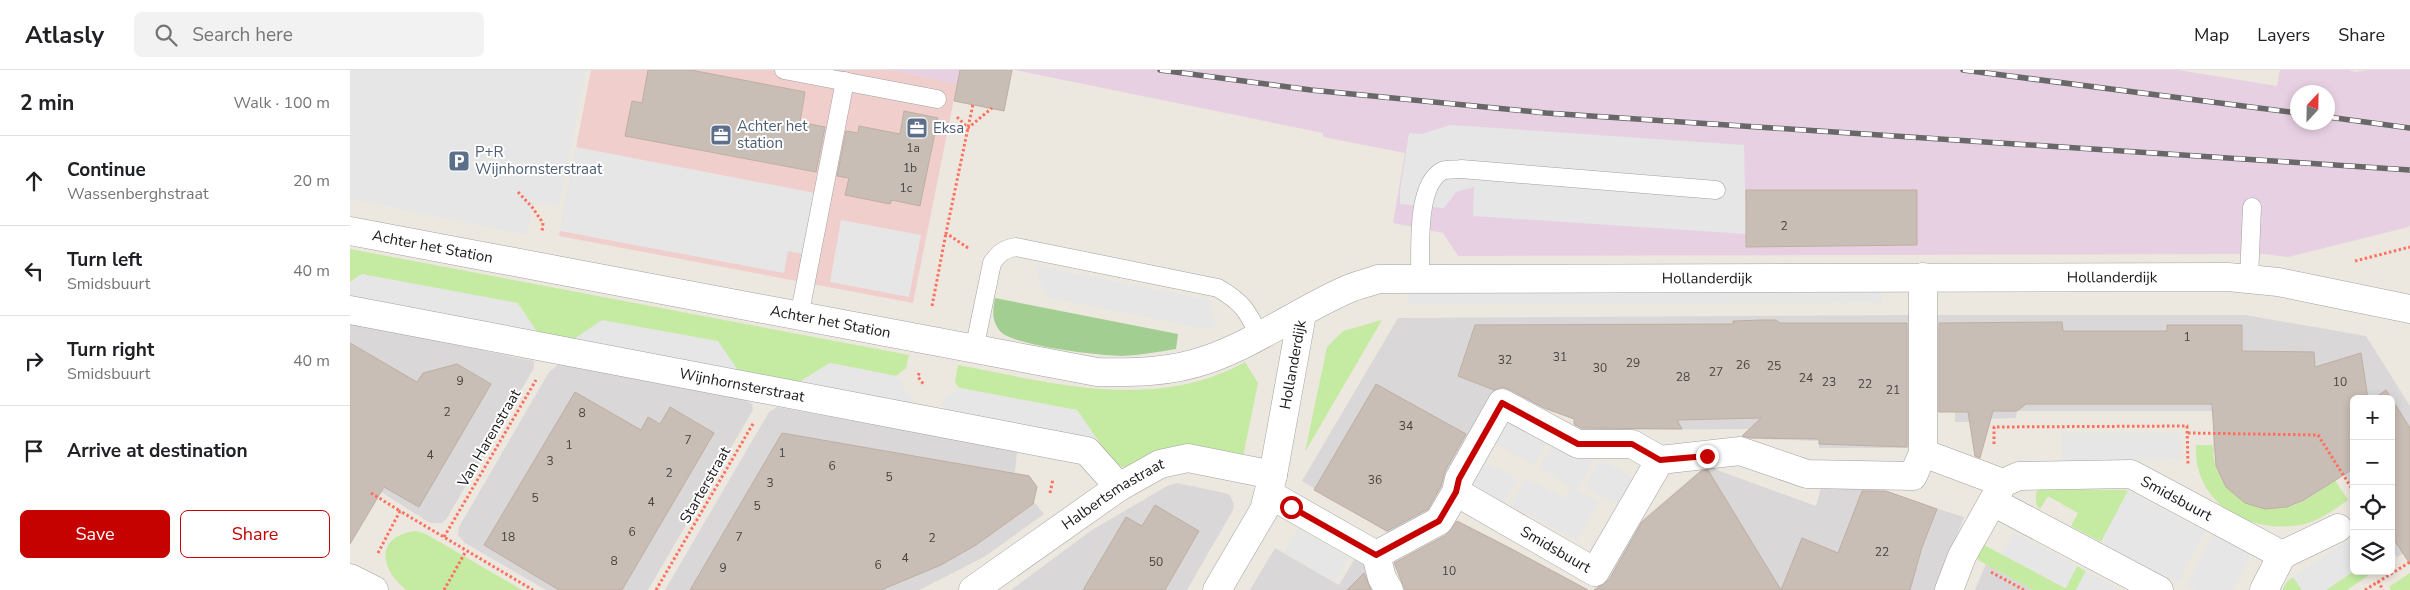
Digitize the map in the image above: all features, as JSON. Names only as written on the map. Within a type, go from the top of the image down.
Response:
[{"type":"street","name":"Achter het Station","points":[[350,231],[1097,372],[1135,373],[1168,369],[1206,360],[1302,314]]},
{"type":"street","name":"Hollanderdijk","points":[[1217,590],[1264,510],[1271,484],[1302,314],[1346,290],[1378,279],[1923,277],[2249,279],[2278,282],[2410,309]]},
{"type":"street","points":[[1388,590],[1382,578],[1376,555],[1439,521],[1456,492],[1459,479],[1502,403],[1578,444],[1632,444],[1660,460],[1740,451],[1807,474],[1913,476],[1923,453],[1923,277]]},
{"type":"street","name":"Wijnhornsterstraat","points":[[350,310],[1088,451],[1119,487]]},
{"type":"street","points":[[1923,453],[1998,492],[2158,590]]},
{"type":"street","name":"Halbertsmastraat","points":[[973,590],[1119,487],[1160,464],[1188,458],[1271,484],[1376,555]]},
{"type":"street","name":"Smidsbuurt","points":[[1456,492],[1596,572],[1660,460]]},
{"type":"street","name":"Smidsbuurt","points":[[1998,492],[2019,476],[2131,474],[2282,555]]},
{"type":"street","points":[[1948,590],[1962,556],[1998,492]]},
{"type":"street","points":[[2264,590],[2282,555],[2338,528]]},
{"type":"lane","points":[[784,70],[937,99]]},
{"type":"lane","points":[[800,317],[845,81]]},
{"type":"lane","points":[[1420,279],[1424,197],[1428,184],[1442,171],[1461,169],[1716,190]]},
{"type":"lane","points":[[2249,279],[2252,207]]},
{"type":"lane","points":[[974,350],[992,263],[998,254],[1006,248],[1016,247],[1218,288],[1237,299],[1249,313],[1259,336]]},
{"type":"path","points":[[930,315],[973,104]]},
{"type":"path","points":[[968,128],[992,108]]},
{"type":"path","points":[[951,112],[968,128]]},
{"type":"path","points":[[518,192],[532,206],[544,223],[541,237],[554,270]]},
{"type":"path","points":[[946,233],[992,263]]},
{"type":"path","name":"Van Harenstraat","points":[[444,537],[554,350]]},
{"type":"path","name":"Starterstraat","points":[[656,590],[771,391]]},
{"type":"path","points":[[2188,433],[2318,435],[2350,486]]},
{"type":"path","points":[[1059,446],[1049,495],[1069,522]]},
{"type":"path","points":[[371,493],[533,590]]},
{"type":"path","points":[[362,584],[400,511]]},
{"type":"path","points":[[444,590],[466,551]]},
{"type":"path","points":[[2395,569],[2410,562]]},
{"type":"path","points":[[2365,590],[2385,575]]},
{"type":"path","points":[[2378,582],[2383,590]]},
{"type":"shaded area","name":"P+R Wijnhornsterstraat","points":[[350,70],[586,70],[559,206],[534,202],[527,235],[350,199]]},
{"type":"shaded area","points":[[591,70],[892,70],[957,84],[913,303],[559,236]]},
{"type":"shaded area","points":[[892,70],[960,70],[957,84]]},
{"type":"shaded area","points":[[1015,70],[2178,70],[2277,86],[2280,70],[2348,70],[2355,72],[2368,70],[2410,70],[2410,225],[2409,227],[2288,257],[2263,254],[1458,256],[1443,233],[1393,223],[1405,153],[1323,137],[1323,133]]},
{"type":"shaded area","points":[[1451,125],[1744,145],[1746,234],[1473,216],[1474,187],[1456,192],[1444,208],[1400,204],[1400,191],[1409,133],[1422,134]]},
{"type":"shaded area","points":[[576,147],[815,193],[803,254],[788,251],[784,273],[560,231]]},
{"type":"shaded area","points":[[841,220],[921,235],[909,297],[830,282]]},
{"type":"shaded area","points":[[1034,265],[1209,300],[1216,326],[1206,329],[1046,297]]},
{"type":"shaded area","points":[[362,274],[518,303],[539,335],[350,299],[350,282]]},
{"type":"shaded area","points":[[1882,292],[1882,303],[1408,304],[1408,293]]},
{"type":"shaded area","points":[[1915,315],[1913,448],[1819,448],[1819,441],[1761,439],[1761,429],[1574,430],[1574,418],[1500,392],[1427,517],[1393,536],[1302,481],[1398,318]]},
{"type":"shaded area","points":[[1935,315],[2245,315],[2366,336],[2410,406],[2410,562],[2404,553],[2397,557],[2395,554],[2395,395],[2350,395],[2350,484],[2344,475],[2303,501],[2288,507],[2275,509],[2246,503],[2235,495],[2219,474],[2213,450],[2213,411],[2017,411],[2016,418],[1988,419],[1986,436],[1973,437],[1970,422],[1955,422],[1955,412],[1937,412]]},
{"type":"shaded area","points":[[602,320],[718,341],[740,373],[571,341]]},
{"type":"shaded area","points":[[350,323],[534,361],[534,368],[447,518],[442,523],[430,523],[367,483],[350,507]]},
{"type":"shaded area","points":[[830,363],[896,376],[918,408],[796,384]]},
{"type":"shaded area","points":[[559,364],[743,399],[752,404],[753,410],[648,590],[546,590],[465,543],[458,535],[459,527],[549,372]]},
{"type":"shaded area","points":[[960,388],[1077,410],[1098,441],[942,412],[944,398]]},
{"type":"shaded area","points":[[777,407],[1017,451],[1015,473],[1029,475],[1037,486],[1034,502],[1044,514],[984,557],[919,590],[665,590],[769,412]]},
{"type":"shaded area","points":[[1511,416],[1549,439],[1534,465],[1496,444]]},
{"type":"shaded area","points":[[2062,433],[2181,433],[2181,459],[2062,460]]},
{"type":"shaded area","points":[[1555,441],[1593,463],[1577,490],[1598,502],[1577,540],[1510,505],[1526,478],[1564,499],[1571,486],[1539,468]]},
{"type":"shaded area","points":[[1479,458],[1517,480],[1501,507],[1463,485]]},
{"type":"shaded area","points":[[1601,459],[1639,482],[1624,508],[1585,487]]},
{"type":"shaded area","points":[[1706,466],[1816,506],[1821,488],[1862,487],[1863,485],[1964,517],[1935,590],[1596,590],[1624,535]]},
{"type":"shaded area","points":[[1177,483],[1225,493],[1230,495],[1234,505],[1233,510],[1187,590],[1011,590],[1092,530],[1167,486]]},
{"type":"shaded area","points":[[2128,491],[2205,532],[2178,583],[2101,542]]},
{"type":"shaded area","points":[[1298,528],[1349,558],[1335,582],[1284,552]]},
{"type":"shaded area","points":[[2014,533],[2077,566],[2066,588],[2002,554]]},
{"type":"shaded area","points":[[2213,534],[2251,554],[2232,590],[2196,590],[2186,585]]},
{"type":"shaded area","points":[[2350,539],[2350,574],[2326,590],[2302,590],[2293,577]]},
{"type":"shaded area","points":[[1275,548],[1339,585],[1357,555],[1362,557],[1380,590],[1250,590]]},
{"type":"shaded area","points":[[1986,564],[2033,590],[1975,590]]},
{"type":"shaded area","points":[[2086,571],[2121,590],[2076,590]]},
{"type":"green space","points":[[350,249],[909,355],[906,368],[896,376],[830,363],[796,384],[539,335],[362,274],[350,282]]},
{"type":"green space","points":[[995,298],[1178,334],[1176,349],[1136,355],[1111,356],[1038,346],[1008,336],[1000,331],[993,315]]},
{"type":"green space","points":[[1382,320],[1305,452],[1327,347],[1343,331]]},
{"type":"green space","points":[[1245,362],[1258,383],[1243,457],[1187,446],[1173,446],[1127,468],[1115,465],[1077,410],[959,388],[955,382],[958,365],[1067,385],[1140,390],[1176,386],[1211,377]]},
{"type":"green space","points":[[2196,445],[2213,445],[2214,460],[2218,473],[2226,485],[2247,502],[2260,507],[2273,509],[2294,505],[2312,496],[2335,480],[2348,500],[2331,512],[2300,525],[2280,526],[2261,524],[2243,519],[2227,510],[2214,498],[2204,483],[2197,465]]},
{"type":"green space","points":[[2041,489],[2128,491],[2101,542],[2071,526],[2078,513],[2048,496],[2040,509],[2037,504],[2036,492]]},
{"type":"green space","points":[[416,531],[426,534],[522,590],[406,590],[391,573],[386,554],[388,546],[393,539],[402,534]]},
{"type":"green space","points":[[1984,545],[2065,588],[2077,566],[2086,571],[2076,590],[2033,590],[1978,560],[1977,555]]},
{"type":"green space","points":[[2410,573],[2410,590],[2391,590],[2389,587]]},
{"type":"green space","points":[[2350,574],[2369,575],[2347,590],[2326,590]]},
{"type":"green space","points":[[2293,577],[2302,590],[2282,590],[2287,582]]},
{"type":"building","points":[[648,70],[691,70],[805,92],[800,122],[825,127],[816,172],[625,136],[632,101],[642,103]]},
{"type":"building","points":[[960,70],[1012,70],[1004,111],[954,101]]},
{"type":"building","points":[[904,111],[938,118],[920,206],[892,200],[890,204],[845,195],[849,178],[837,176],[846,131],[858,133],[859,126],[900,134]]},
{"type":"building","points":[[1746,190],[1917,190],[1917,245],[1746,247]]},
{"type":"building","points":[[1776,320],[1780,323],[1907,323],[1907,447],[1819,444],[1819,439],[1750,438],[1742,436],[1761,418],[1677,420],[1682,429],[1582,428],[1574,424],[1574,419],[1544,408],[1509,389],[1502,387],[1494,390],[1458,376],[1475,325],[1733,324],[1733,321]]},
{"type":"building","points":[[2062,322],[2063,331],[2167,331],[2167,325],[2242,325],[2242,351],[2314,352],[2315,367],[2361,353],[2367,395],[2350,395],[2350,471],[2304,500],[2287,507],[2265,509],[2245,503],[2226,487],[2216,466],[2212,404],[2026,404],[2017,411],[1993,411],[1980,458],[1975,456],[1968,412],[1939,412],[1939,323]]},
{"type":"building","points":[[350,343],[417,382],[423,373],[457,364],[491,384],[419,507],[384,487],[350,544]]},
{"type":"building","points":[[1376,384],[1466,434],[1445,471],[1441,486],[1428,509],[1387,531],[1314,490]]},
{"type":"building","points":[[2386,390],[2389,395],[2379,395]]},
{"type":"building","points":[[575,392],[641,430],[648,417],[660,424],[670,407],[714,433],[622,590],[559,590],[484,545]]},
{"type":"building","points":[[2395,404],[2410,428],[2410,564],[2395,541]]},
{"type":"building","points":[[782,433],[1029,476],[1037,487],[1033,504],[976,545],[941,565],[881,590],[690,590]]},
{"type":"building","points":[[1708,470],[1781,590],[1594,590],[1609,580],[1642,522],[1701,471]]},
{"type":"building","points":[[1862,491],[1886,491],[1937,509],[1922,547],[1910,590],[1781,590],[1802,538],[1838,553]]},
{"type":"building","points":[[1155,505],[1199,531],[1165,590],[1083,590],[1126,517],[1142,526]]},
{"type":"building","points":[[1457,521],[1588,590],[1405,590],[1394,563],[1446,535]]},
{"type":"building","points":[[1364,573],[1371,590],[1347,590]]},
{"type":"railway","points":[[1160,70],[1311,90],[1546,113],[2410,170]]},
{"type":"railway","points":[[1963,70],[2290,112]]},
{"type":"railway","points":[[2335,118],[2410,128]]},
{"type":"place","name":"Eksa","points":[[917,128]]},
{"type":"place","name":"Achter het station","points":[[721,135]]},
{"type":"place","name":"P+R Wijnhornsterstraat","points":[[459,161]]},
{"type":"route","points":[[1291,507],[1376,555],[1439,521],[1456,492],[1459,479],[1502,403],[1578,444],[1632,444],[1660,460],[1707,456]]}]
